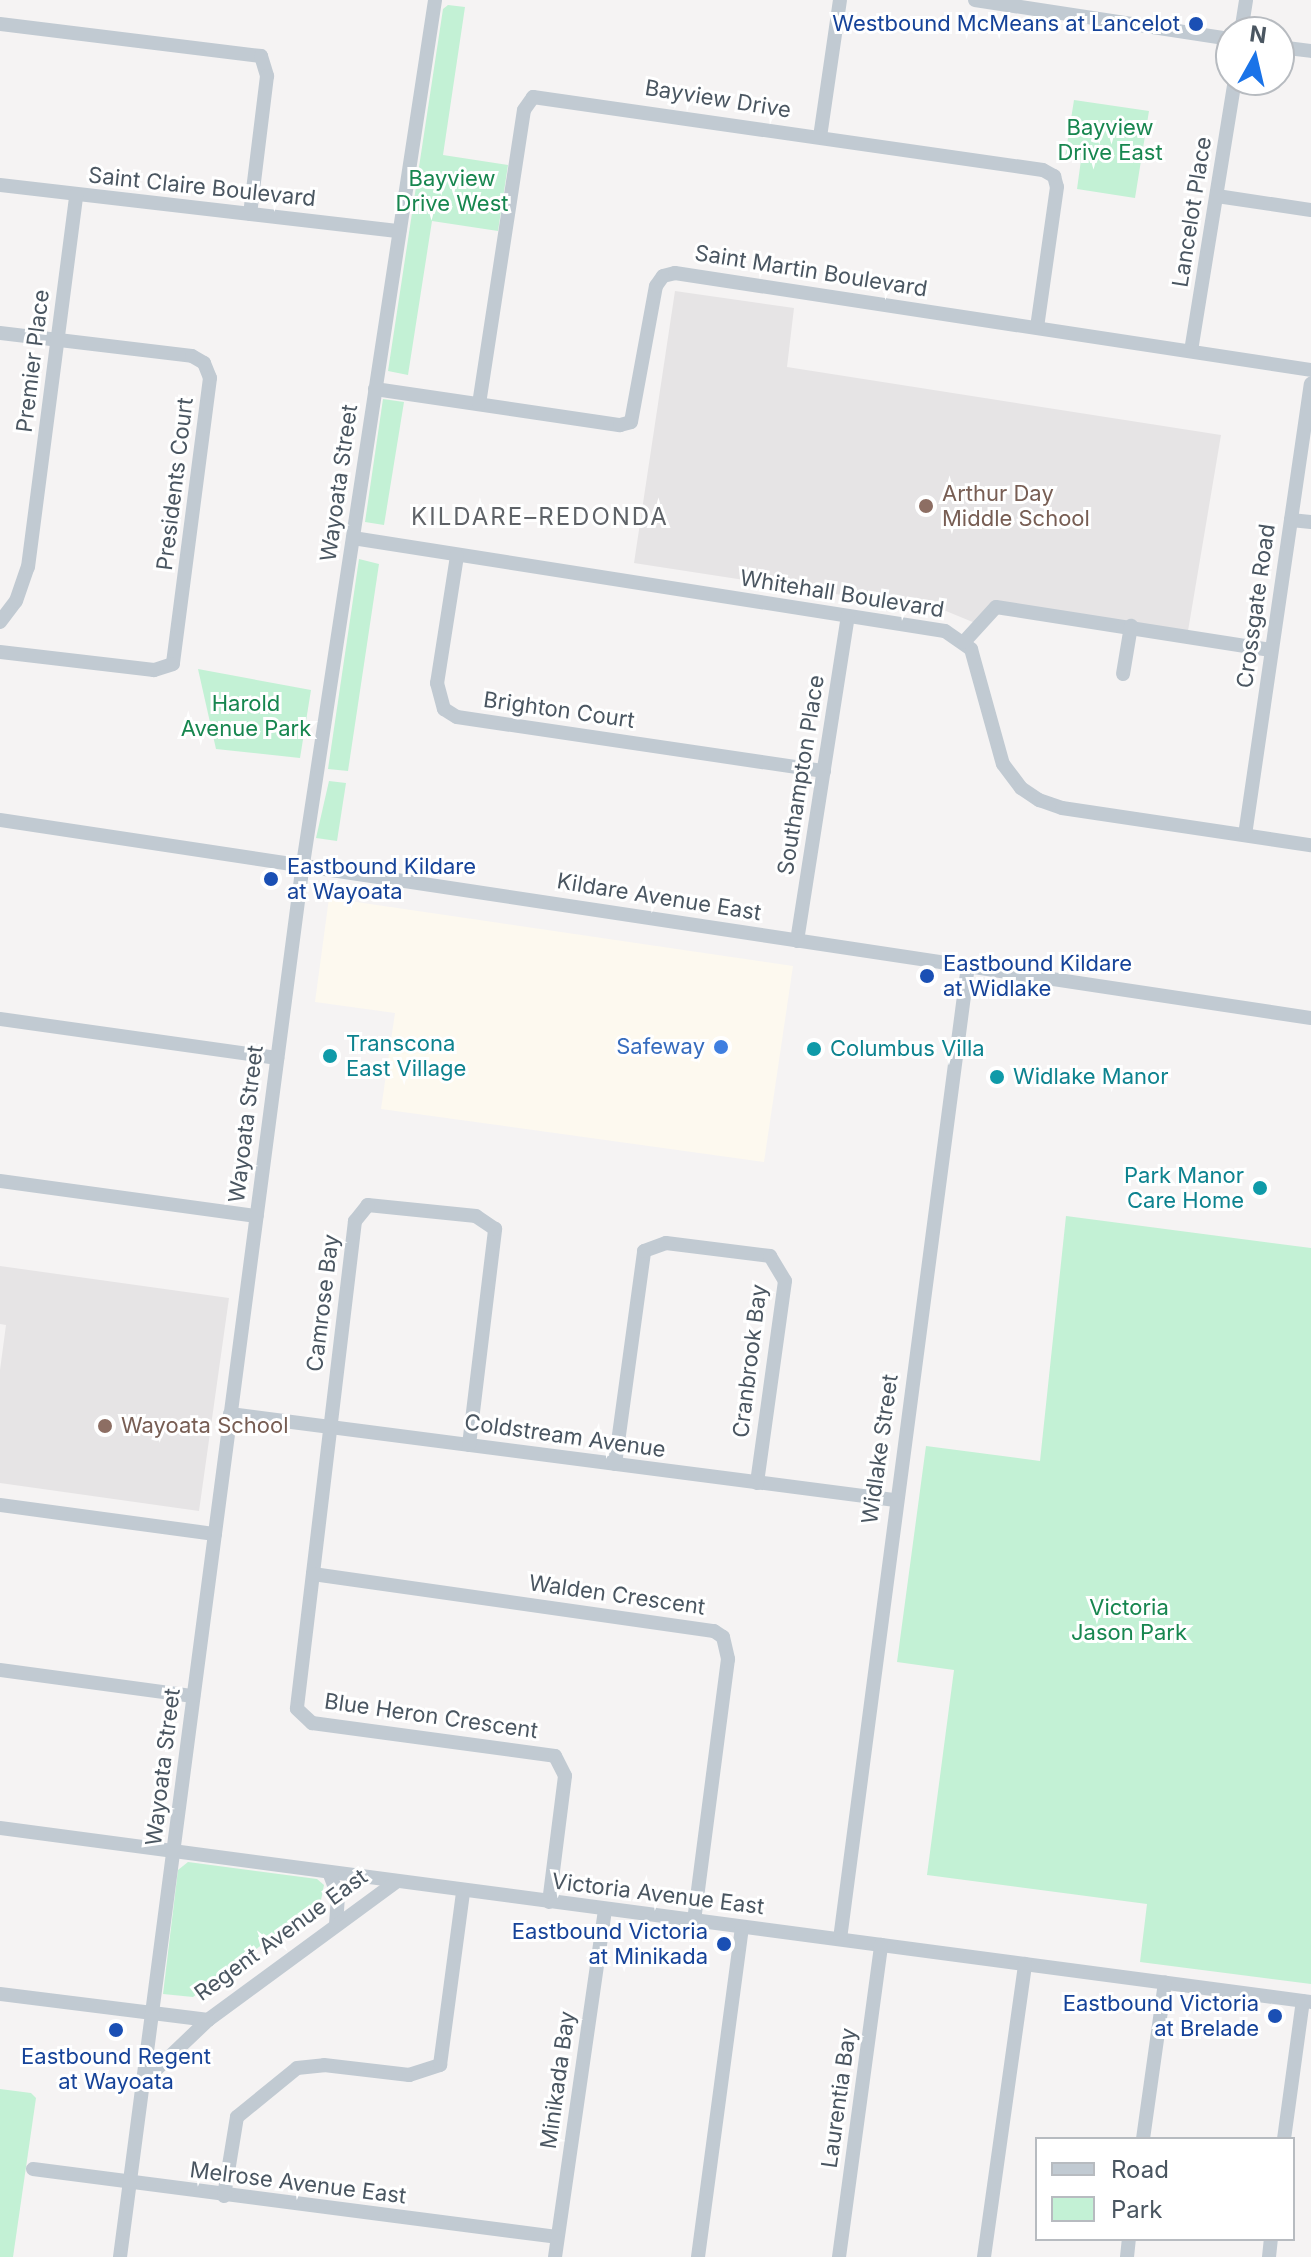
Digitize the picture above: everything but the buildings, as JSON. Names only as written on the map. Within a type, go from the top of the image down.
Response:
[{"type":"street","name":"Wayoata Street","points":[[120,2257],[303,864],[435,0]]},
{"type":"street","points":[[820,137],[840,0]]},
{"type":"street","points":[[975,0],[1215,37]]},
{"type":"street","points":[[0,24],[261,56],[267,76],[250,214]]},
{"type":"street","name":"Lancelot Place","points":[[1191,351],[1233,96]]},
{"type":"street","name":"Bayview Drive","points":[[479,404],[524,110],[533,97],[1043,170],[1054,176],[1057,187],[1037,327]]},
{"type":"street","name":"Saint Claire Boulevard","points":[[0,185],[399,231]]},
{"type":"street","name":"Premier Place","points":[[0,622],[16,601],[28,567],[76,195]]},
{"type":"street","points":[[1217,196],[1311,210]]},
{"type":"street","name":"Saint Martin Boulevard","points":[[375,389],[620,425],[631,422],[656,286],[663,276],[675,273],[1311,370]]},
{"type":"street","name":"Presidents Court","points":[[0,333],[192,356],[204,363],[209,375],[173,664],[154,670],[0,652]]},
{"type":"street","name":"Crossgate Road","points":[[1245,835],[1311,384]]},
{"type":"street","points":[[1291,520],[1311,522]]},
{"type":"street","name":"Whitehall Boulevard","points":[[353,538],[945,631],[964,642],[976,663],[1003,764],[1021,788],[1062,808],[1311,845]]},
{"type":"street","name":"Brighton Court","points":[[457,556],[437,683],[444,709],[457,717],[824,771]]},
{"type":"street","points":[[964,642],[996,607],[1271,650]]},
{"type":"street","name":"Southampton Place","points":[[797,941],[848,616]]},
{"type":"street","points":[[1123,674],[1131,626]]},
{"type":"street","name":"Kildare Avenue East","points":[[0,820],[1311,1018]]},
{"type":"street","name":"Widlake Street","points":[[840,1939],[895,1500],[968,966]]},
{"type":"street","points":[[0,1019],[277,1058]]},
{"type":"street","points":[[0,1181],[257,1216]]},
{"type":"street","name":"Camrose Bay","points":[[331,1427],[355,1221],[368,1205],[388,1204],[476,1216],[495,1229],[469,1445]]},
{"type":"street","name":"Cranbrook Bay","points":[[615,1464],[644,1251],[666,1243],[770,1256],[785,1281],[757,1483]]},
{"type":"street","name":"Coldstream Avenue","points":[[230,1414],[895,1500]]},
{"type":"street","name":"Blue Heron Crescent","points":[[331,1427],[296,1698],[301,1717],[555,1756],[565,1776],[549,1902]]},
{"type":"street","points":[[0,1505],[215,1534]]},
{"type":"street","name":"Walden Crescent","points":[[313,1574],[714,1631],[723,1637],[728,1659],[694,1922]]},
{"type":"street","points":[[0,1670],[193,1696]]},
{"type":"street","name":"Victoria Avenue East","points":[[0,1828],[1307,2002]]},
{"type":"street","points":[[329,1872],[338,1896],[336,1923]]},
{"type":"street","name":"Regent Avenue East","points":[[0,1994],[208,2020],[397,1881]]},
{"type":"street","points":[[224,2196],[237,2117],[297,2068],[324,2065],[409,2075],[440,2065],[463,1892]]},
{"type":"street","name":"Minikada Bay","points":[[555,2257],[605,1910]]},
{"type":"street","points":[[698,2257],[742,1927]]},
{"type":"street","name":"Laurentia Bay","points":[[839,2257],[881,1945]]},
{"type":"street","points":[[984,2257],[1025,1964]]},
{"type":"street","points":[[1143,2137],[1165,1983]]},
{"type":"street","points":[[1284,2137],[1307,2002]]},
{"type":"street","points":[[143,2083],[208,2020]]},
{"type":"street","name":"Melrose Avenue East","points":[[33,2169],[557,2237]]},
{"type":"shaded area","name":"Arthur Day Middle School","points":[[675,291],[794,308],[787,367],[1221,435],[1188,631],[996,602],[975,623],[946,611],[634,563]]},
{"type":"shaded area","points":[[329,898],[793,966],[764,1162],[381,1109],[395,1013],[315,1002]]},
{"type":"shaded area","name":"Wayoata School","points":[[0,1266],[229,1298],[199,1511],[0,1483],[0,1370],[6,1325],[0,1324]]},
{"type":"green space","name":"Bayview Drive West","points":[[448,5],[465,7],[443,155],[508,165],[498,231],[432,221],[408,375],[388,371],[443,9]]},
{"type":"green space","name":"Bayview Drive East","points":[[1074,100],[1149,111],[1135,198],[1077,189],[1081,160],[1065,157]]},
{"type":"green space","points":[[383,399],[404,402],[384,525],[365,522]]},
{"type":"green space","points":[[359,559],[379,564],[348,771],[328,769]]},
{"type":"green space","name":"Harold Avenue Park","points":[[198,669],[311,690],[300,758],[216,749]]},
{"type":"green space","points":[[329,781],[346,783],[337,841],[316,838]]},
{"type":"green space","name":"Victoria Jason Park","points":[[1066,1216],[1311,1248],[1311,1984],[1140,1962],[1147,1904],[927,1875],[954,1670],[897,1662],[926,1446],[1040,1461]]},
{"type":"green space","points":[[188,1862],[317,1879],[324,1885],[321,1900],[193,1997],[163,1994],[178,1870]]},
{"type":"green space","points":[[0,2089],[31,2093],[36,2098],[13,2257],[0,2257]]},
{"type":"place","name":"Westbound McMeans at Lancelot","points":[[1196,24]]},
{"type":"place","name":"Arthur Day Middle School","points":[[926,506]]},
{"type":"place","name":"Eastbound Kildare at Wayoata","points":[[271,879]]},
{"type":"place","name":"Eastbound Kildare at Widlake","points":[[927,976]]},
{"type":"place","name":"Safeway","points":[[721,1047]]},
{"type":"place","name":"Columbus Villa","points":[[814,1049]]},
{"type":"place","name":"Transcona East Village","points":[[330,1056]]},
{"type":"place","name":"Widlake Manor","points":[[997,1077]]},
{"type":"place","name":"Park Manor Care Home","points":[[1260,1188]]},
{"type":"place","name":"Wayoata School","points":[[105,1426]]},
{"type":"place","name":"Eastbound Victoria at Minikada","points":[[724,1944]]},
{"type":"place","name":"Eastbound Victoria at Brelade","points":[[1275,2016]]},
{"type":"place","name":"Eastbound Regent at Wayoata","points":[[116,2030]]},
{"type":"district","name":"KILDARE–REDONDA","points":[[540,517]]}]
